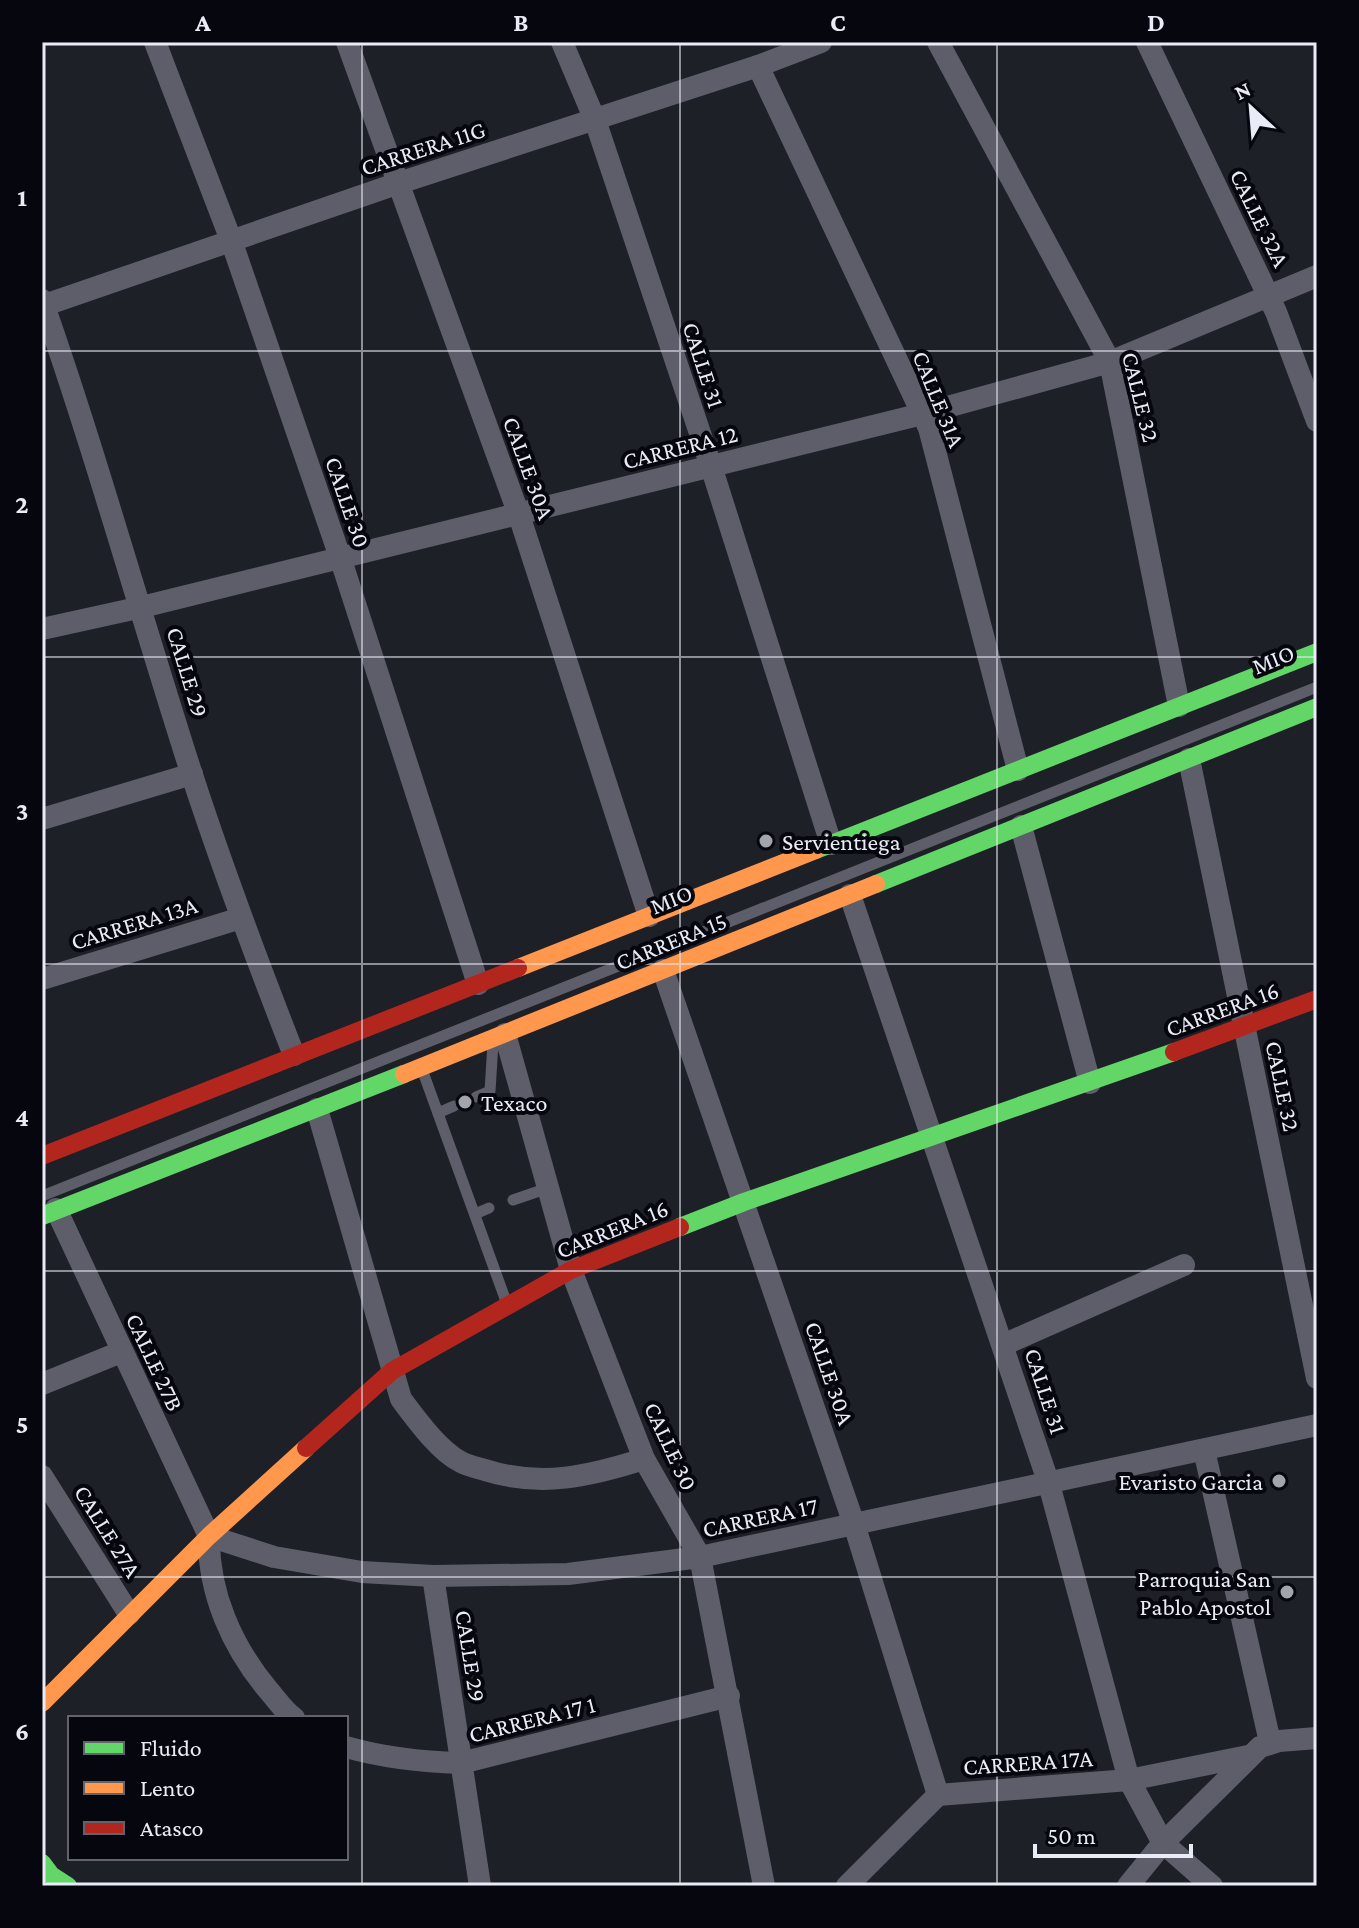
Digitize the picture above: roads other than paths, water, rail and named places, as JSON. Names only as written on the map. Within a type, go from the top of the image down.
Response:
[{"type":"main road","name":"CARRERA 15","points":[[42,1156],[1317,652]]},
{"type":"main road","name":"CARRERA 15","points":[[47,1207],[317,1109],[1317,707]]},
{"type":"main road","name":"CARRERA 16","points":[[42,1703],[209,1536],[392,1371],[571,1270],[744,1202],[1090,1083],[1317,999]]},
{"type":"main road","points":[[42,1863],[51,1875],[68,1886]]},
{"type":"street","name":"CALLE 30","points":[[155,42],[231,240],[340,557],[478,984]]},
{"type":"street","name":"CALLE 30A","points":[[347,42],[519,515],[649,916]]},
{"type":"street","name":"CALLE 31","points":[[562,42],[595,120],[711,466],[831,844]]},
{"type":"street","name":"CARRERA 11G","points":[[43,304],[758,66],[821,42]]},
{"type":"street","name":"CALLE 32","points":[[938,42],[1110,362],[1179,706]]},
{"type":"street","name":"CALLE 32A","points":[[1147,42],[1269,298],[1317,421]]},
{"type":"street","name":"CALLE 31A","points":[[758,66],[929,428],[1018,770]]},
{"type":"street","name":"CARRERA 12","points":[[42,629],[519,515],[922,414],[1110,362],[1317,276]]},
{"type":"street","name":"CALLE 29","points":[[43,304],[142,607],[192,774],[241,918],[294,1055]]},
{"type":"street","name":"CALLE 32","points":[[1189,759],[1317,1378]]},
{"type":"street","points":[[42,819],[192,774]]},
{"type":"street","points":[[1021,826],[1090,1083]]},
{"type":"street","name":"CALLE 31","points":[[850,895],[1049,1484],[1129,1780],[1163,1843],[1212,1886]]},
{"type":"street","name":"CARRERA 13A","points":[[42,979],[241,918]]},
{"type":"street","name":"CALLE 30A","points":[[663,970],[854,1524],[938,1795]]},
{"type":"street","name":"CALLE 30","points":[[499,1036],[518,1080],[571,1270],[644,1459],[700,1557],[764,1886]]},
{"type":"street","points":[[317,1109],[401,1399],[425,1431],[460,1462],[513,1479],[561,1479],[605,1471],[644,1459]]},
{"type":"street","name":"CALLE 27B","points":[[47,1207],[209,1536]]},
{"type":"street","points":[[1003,1345],[1184,1265]]},
{"type":"street","points":[[42,1384],[121,1352]]},
{"type":"street","name":"CARRERA 17","points":[[209,1536],[274,1557],[362,1572],[433,1576],[568,1574],[700,1557],[1317,1425]]},
{"type":"street","points":[[1204,1450],[1270,1742]]},
{"type":"street","name":"CALLE 27A","points":[[42,1476],[129,1614]]},
{"type":"street","points":[[209,1536],[208,1565],[225,1624],[254,1673],[292,1716]]},
{"type":"street","name":"CALLE 29","points":[[433,1576],[480,1886]]},
{"type":"street","name":"CARRERA 17 1","points":[[348,1748],[386,1758],[461,1763],[729,1696]]},
{"type":"street","points":[[1128,1886],[1163,1843],[1248,1756],[1270,1742],[1317,1738]]},
{"type":"street","name":"CARRERA 17A","points":[[847,1886],[938,1795],[1129,1780],[1248,1756]]},
{"type":"lane","name":"MIO","points":[[1110,748],[1317,665]]},
{"type":"lane","name":"MIO","points":[[47,1207],[1317,687]]},
{"type":"lane","points":[[490,1091],[499,1036]]},
{"type":"lane","points":[[421,1067],[508,1305]]},
{"type":"lane","points":[[476,1097],[518,1080]]},
{"type":"lane","points":[[438,1113],[454,1106]]},
{"type":"lane","points":[[513,1200],[548,1188]]},
{"type":"lane","points":[[475,1214],[489,1208]]},
{"type":"place","name":"Servientiega","points":[[766,841]]},
{"type":"place","name":"Texaco","points":[[465,1102]]},
{"type":"place","name":"Evaristo Garcia","points":[[1279,1481]]},
{"type":"place","name":"Parroquia San Pablo Apostol","points":[[1287,1592]]}]
